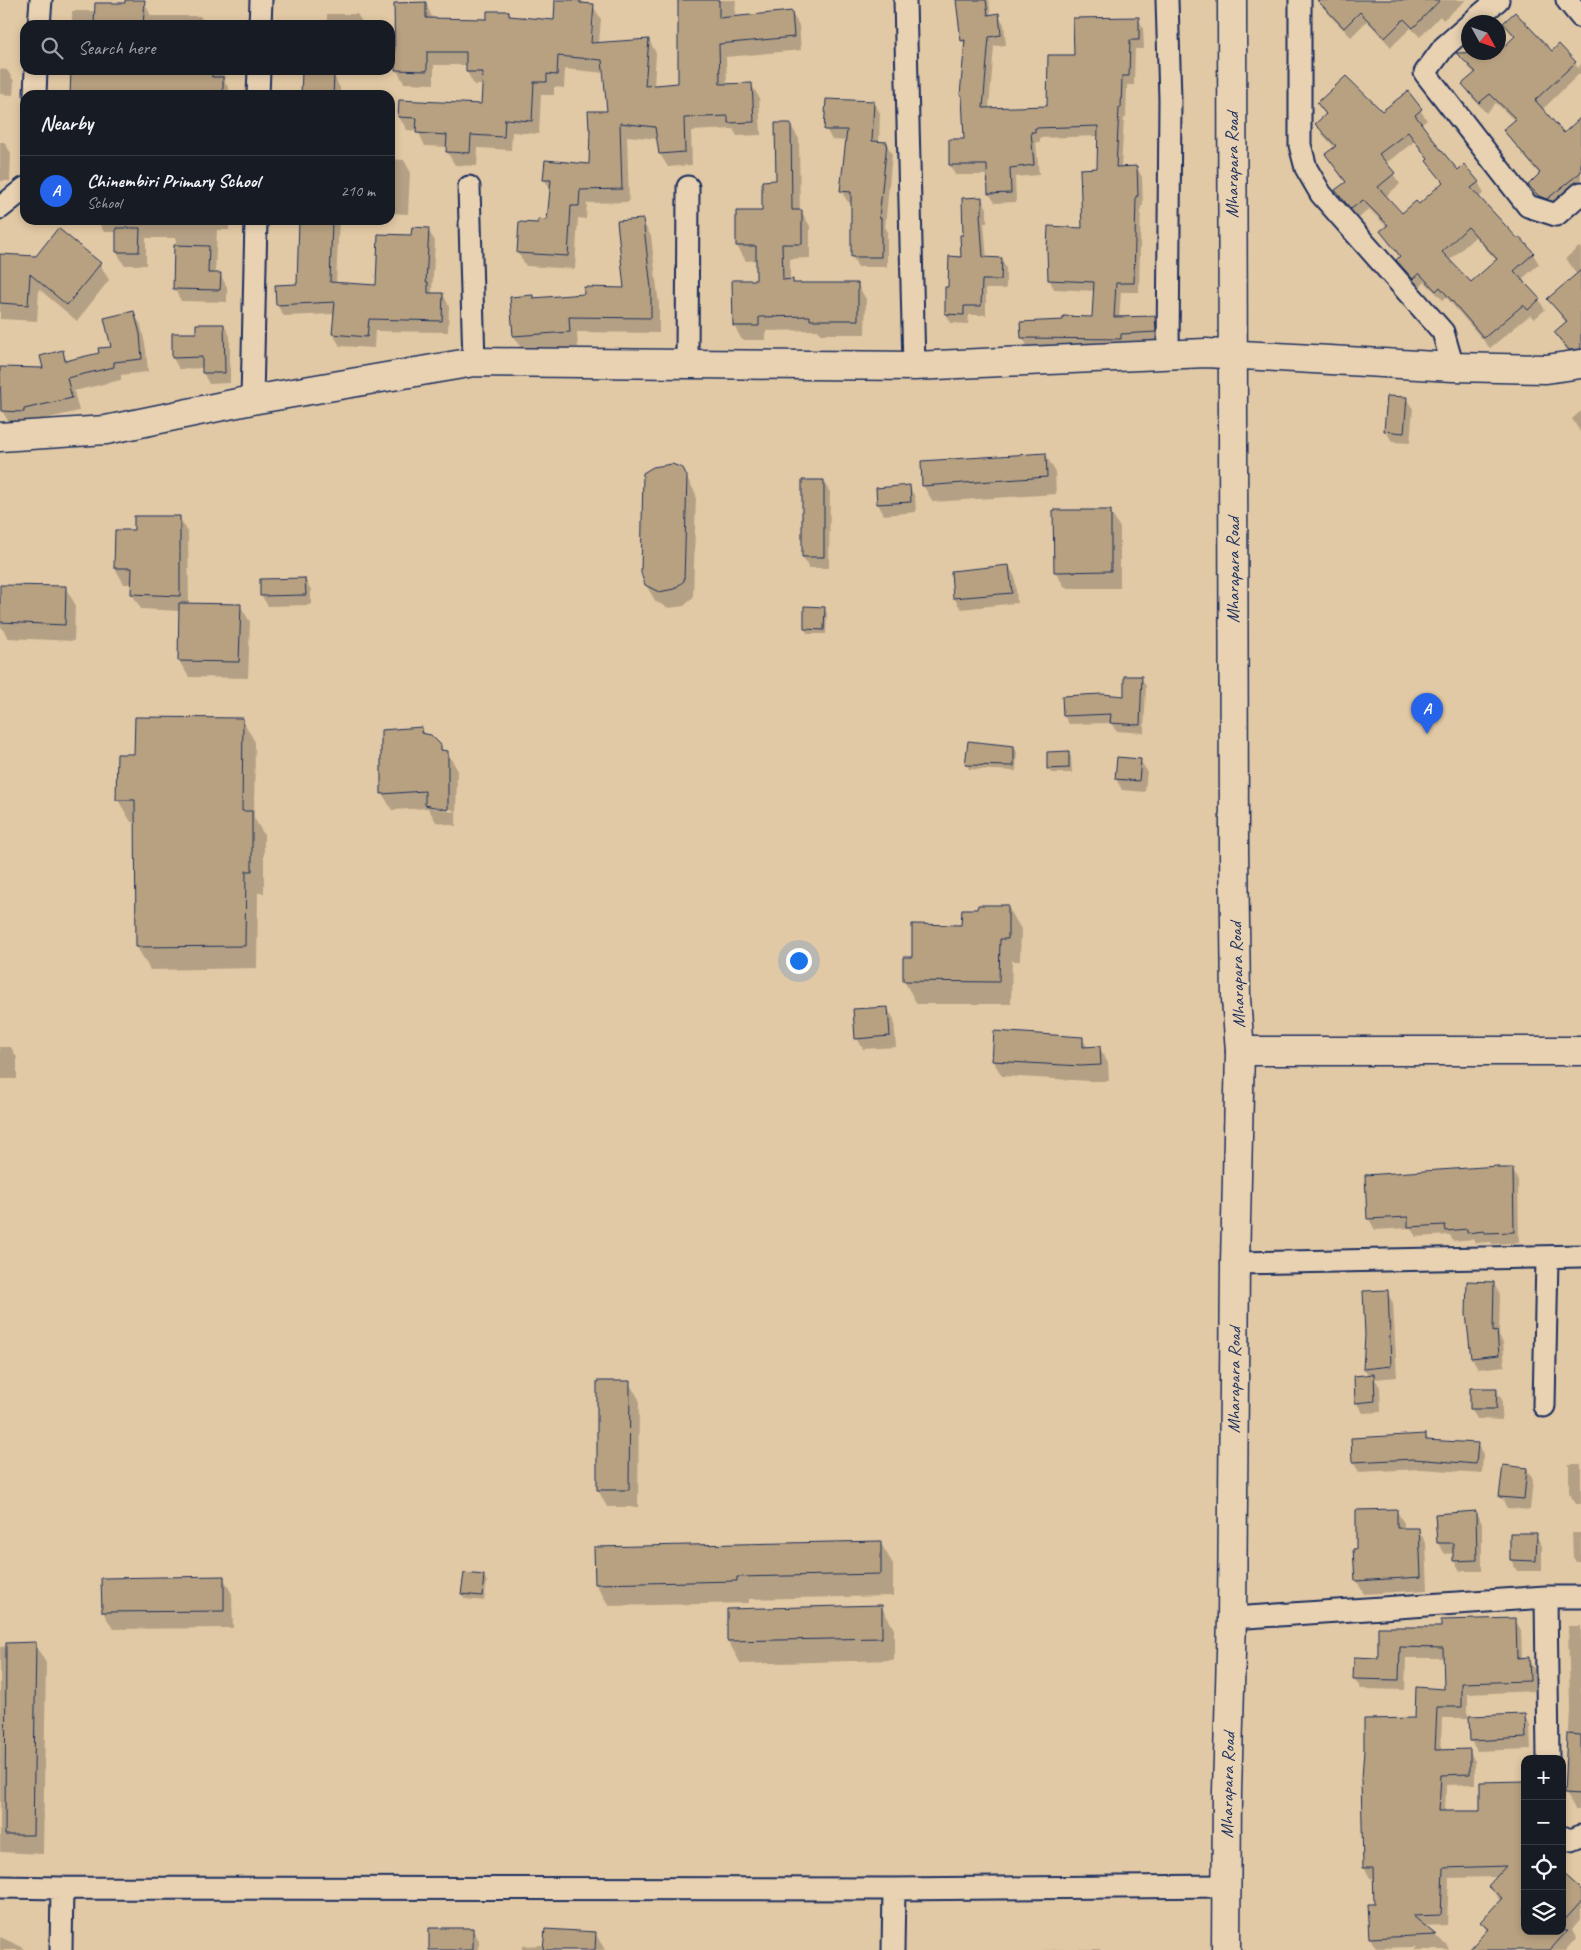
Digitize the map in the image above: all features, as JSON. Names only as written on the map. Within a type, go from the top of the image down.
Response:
[{"type":"main road","name":"Mharapara Road","points":[[1226,1950],[1227,1791],[1232,1618],[1235,1263],[1240,1051],[1236,999],[1234,850],[1232,0]]},
{"type":"main road","points":[[0,437],[106,430],[252,400],[474,362],[914,366],[1168,354],[1233,353],[1453,366],[1546,369],[1581,364]]},
{"type":"main road","points":[[1240,1051],[1581,1050]]},
{"type":"street","points":[[39,20],[41,0]]},
{"type":"street","points":[[260,0],[260,20]]},
{"type":"street","points":[[905,0],[914,366]]},
{"type":"street","points":[[1167,0],[1170,99],[1168,354]]},
{"type":"street","points":[[1300,0],[1300,145],[1306,168],[1321,194],[1443,332],[1453,366]]},
{"type":"street","points":[[1480,15],[1498,0]]},
{"type":"street","points":[[1567,0],[1581,17]]},
{"type":"street","points":[[1461,32],[1444,47],[1425,73],[1528,206],[1556,215],[1581,194]]},
{"type":"street","points":[[35,90],[36,75]]},
{"type":"street","points":[[258,90],[259,75]]},
{"type":"street","points":[[469,187],[474,362]]},
{"type":"street","points":[[687,363],[688,187]]},
{"type":"street","points":[[0,208],[20,192]]},
{"type":"street","points":[[252,400],[256,225]]},
{"type":"street","points":[[1235,1263],[1581,1256]]},
{"type":"street","points":[[1544,1406],[1547,1258]]},
{"type":"street","points":[[1232,1618],[1546,1597],[1581,1597]]},
{"type":"street","points":[[1546,1597],[1548,1755]]},
{"type":"street","points":[[1566,1838],[1571,1840],[1581,1836]]},
{"type":"street","points":[[0,1887],[894,1889],[1226,1886]]},
{"type":"street","points":[[61,1950],[62,1888]]},
{"type":"street","points":[[892,1950],[894,1889]]},
{"type":"building","points":[[125,0],[145,0],[143,20],[94,20],[95,3],[125,3]]},
{"type":"building","points":[[555,0],[580,0],[580,3],[594,4],[591,43],[649,39],[645,86],[678,83],[678,0],[719,0],[719,18],[792,11],[794,37],[719,44],[720,84],[752,83],[754,122],[728,123],[728,116],[684,118],[685,152],[659,154],[655,127],[620,123],[622,189],[580,190],[579,206],[571,206],[568,256],[517,253],[519,222],[538,223],[538,219],[547,220],[551,180],[543,180],[545,160],[589,164],[590,129],[588,111],[607,111],[602,60],[558,56],[557,75],[547,74],[547,82],[534,82],[532,121],[505,119],[504,137],[471,135],[470,153],[446,152],[447,135],[416,133],[417,118],[398,117],[399,100],[481,104],[483,72],[466,72],[466,52],[427,52],[427,71],[395,70],[394,3],[426,2],[426,18],[487,19],[487,11],[509,11],[509,16],[554,20]]},
{"type":"building","points":[[956,0],[986,0],[988,15],[999,13],[1001,35],[989,37],[983,108],[1047,106],[1048,55],[1074,55],[1073,18],[1139,17],[1139,40],[1130,40],[1129,76],[1122,76],[1116,167],[1137,166],[1138,196],[1136,196],[1134,283],[1116,283],[1114,317],[1155,316],[1156,332],[1121,334],[1121,339],[1021,338],[1020,322],[1063,320],[1063,316],[1092,317],[1094,282],[1048,280],[1047,249],[1048,226],[1082,228],[1080,169],[1097,168],[1098,126],[1035,128],[1035,132],[1031,132],[1034,165],[1010,168],[1011,193],[988,194],[987,165],[949,165],[949,139],[964,139],[962,96],[960,95],[965,40],[961,41]]},
{"type":"building","points":[[1317,0],[1440,0],[1413,28],[1404,19],[1385,38],[1360,12],[1344,28]]},
{"type":"building","points":[[1515,12],[1552,51],[1559,44],[1576,62],[1535,100],[1564,133],[1581,117],[1581,172],[1547,199],[1539,196],[1528,185],[1540,173],[1503,130],[1516,119],[1490,94],[1479,103],[1462,84],[1476,72],[1463,60],[1506,60],[1506,45],[1515,36],[1506,26],[1506,20]]},
{"type":"building","points":[[71,75],[212,75],[212,77],[223,77],[223,90],[70,90]]},
{"type":"building","points":[[302,75],[334,75],[333,90],[301,90]]},
{"type":"building","points":[[1346,76],[1382,111],[1408,91],[1422,109],[1415,115],[1441,150],[1458,170],[1464,164],[1479,182],[1471,188],[1518,239],[1520,237],[1534,253],[1514,271],[1540,299],[1528,310],[1523,305],[1484,338],[1440,287],[1436,291],[1419,273],[1413,279],[1396,260],[1400,256],[1380,231],[1388,225],[1363,200],[1351,209],[1335,190],[1346,182],[1325,154],[1336,146],[1315,124],[1326,114],[1317,103]],"holes":[[[1408,132],[1428,159],[1426,161],[1443,182],[1419,204],[1416,201],[1402,213],[1378,187],[1395,173],[1379,154]],[[1468,227],[1497,259],[1471,282],[1442,252]]]},
{"type":"building","points":[[826,99],[874,101],[872,141],[887,142],[879,218],[881,218],[881,257],[851,257],[851,192],[840,191],[847,130],[824,130]]},
{"type":"building","points":[[775,123],[791,123],[792,210],[802,210],[802,244],[782,244],[783,280],[793,279],[793,283],[858,283],[858,320],[810,320],[810,316],[759,317],[759,326],[733,326],[732,280],[756,280],[756,246],[736,246],[736,211],[762,211],[762,181],[776,180]]},
{"type":"building","points":[[982,197],[982,214],[980,214],[983,257],[1002,258],[1001,280],[982,280],[981,306],[964,306],[964,315],[945,314],[945,287],[948,287],[949,256],[961,257],[960,235],[963,235],[962,198]]},
{"type":"building","points":[[643,219],[651,288],[651,318],[569,317],[570,332],[513,336],[510,297],[533,295],[533,298],[584,294],[584,287],[624,288],[617,221]]},
{"type":"building","points":[[299,225],[332,225],[330,282],[376,285],[378,234],[411,235],[412,227],[429,228],[426,282],[428,282],[428,293],[443,293],[442,321],[369,319],[367,337],[332,334],[335,302],[276,305],[275,285],[297,284]]},
{"type":"building","points":[[58,228],[101,263],[67,305],[30,274],[28,305],[0,303],[0,254],[36,256]]},
{"type":"building","points":[[116,228],[140,228],[139,252],[116,252]]},
{"type":"building","points":[[174,245],[209,246],[208,273],[221,273],[220,290],[173,289]]},
{"type":"building","points":[[1581,270],[1581,349],[1569,350],[1554,332],[1567,321],[1547,299]]},
{"type":"building","points":[[134,311],[140,334],[142,359],[114,362],[114,367],[67,378],[72,398],[24,409],[24,412],[1,411],[0,367],[43,368],[40,356],[63,350],[65,361],[99,353],[98,348],[111,347],[104,318]]},
{"type":"building","points":[[196,324],[224,324],[225,373],[202,373],[202,357],[172,358],[172,333],[196,333]]},
{"type":"building","points":[[1387,396],[1407,397],[1404,433],[1384,431]]},
{"type":"building","points":[[1046,453],[1047,477],[922,486],[921,461]]},
{"type":"building","points":[[672,464],[683,468],[687,476],[684,581],[674,589],[659,592],[645,585],[641,573],[643,473],[653,467]]},
{"type":"building","points":[[802,480],[824,480],[824,557],[802,557]]},
{"type":"building","points":[[910,485],[911,502],[877,504],[876,488]]},
{"type":"building","points":[[1053,510],[1111,510],[1111,571],[1054,572]]},
{"type":"building","points":[[134,516],[180,516],[180,596],[131,594],[132,568],[114,568],[115,530],[134,530]]},
{"type":"building","points":[[1009,565],[1012,593],[953,598],[951,571]]},
{"type":"building","points":[[305,578],[306,595],[260,596],[260,579]]},
{"type":"building","points":[[0,585],[66,586],[65,625],[0,622]]},
{"type":"building","points":[[179,603],[241,604],[239,662],[178,661]]},
{"type":"building","points":[[804,606],[825,607],[824,630],[804,629]]},
{"type":"building","points":[[1124,676],[1142,676],[1140,725],[1110,723],[1111,714],[1063,716],[1062,696],[1102,694],[1124,696]]},
{"type":"building","points":[[135,717],[243,718],[242,811],[252,811],[252,871],[246,871],[245,946],[136,947],[135,800],[116,800],[117,754],[134,754]]},
{"type":"building","points":[[422,727],[421,733],[431,735],[441,745],[441,750],[448,751],[448,810],[425,805],[425,791],[381,794],[381,730]]},
{"type":"building","points":[[968,741],[1014,746],[1014,766],[965,765]]},
{"type":"building","points":[[1069,751],[1069,768],[1047,769],[1047,752]]},
{"type":"building","points":[[1117,757],[1141,759],[1139,781],[1115,779]]},
{"type":"building","points":[[978,905],[1008,905],[1008,939],[1000,939],[999,982],[903,981],[903,957],[912,957],[912,924],[961,925],[962,909],[977,909]]},
{"type":"building","points":[[888,1007],[890,1036],[855,1039],[853,1009]]},
{"type":"building","points":[[994,1031],[1083,1037],[1083,1047],[1100,1046],[1101,1065],[1081,1066],[992,1061]]},
{"type":"building","points":[[1498,1166],[1498,1168],[1513,1168],[1514,1232],[1484,1233],[1484,1231],[1467,1233],[1467,1229],[1446,1231],[1445,1225],[1408,1227],[1408,1217],[1367,1219],[1365,1175]]},
{"type":"building","points":[[1467,1281],[1494,1282],[1493,1332],[1497,1331],[1499,1355],[1471,1358],[1466,1314]]},
{"type":"building","points":[[1388,1290],[1391,1366],[1363,1369],[1365,1335],[1363,1291]]},
{"type":"building","points":[[1374,1374],[1375,1401],[1355,1403],[1354,1376]]},
{"type":"building","points":[[597,1381],[630,1381],[629,1490],[597,1490]]},
{"type":"building","points":[[1470,1388],[1497,1388],[1496,1409],[1470,1409]]},
{"type":"building","points":[[1426,1434],[1426,1440],[1478,1443],[1476,1464],[1414,1459],[1352,1462],[1351,1438]]},
{"type":"building","points":[[1503,1465],[1527,1468],[1524,1499],[1499,1497]]},
{"type":"building","points":[[1397,1509],[1397,1528],[1419,1528],[1421,1577],[1355,1581],[1353,1549],[1356,1549],[1356,1510]]},
{"type":"building","points":[[1476,1511],[1477,1560],[1453,1561],[1453,1543],[1437,1543],[1435,1514]]},
{"type":"building","points":[[1510,1533],[1537,1533],[1536,1561],[1510,1560]]},
{"type":"building","points":[[881,1541],[881,1574],[737,1577],[737,1581],[595,1584],[594,1547]]},
{"type":"building","points":[[464,1573],[484,1575],[482,1596],[461,1594]]},
{"type":"building","points":[[224,1576],[224,1611],[102,1612],[101,1578]]},
{"type":"building","points":[[882,1605],[882,1638],[727,1641],[727,1609]]},
{"type":"building","points":[[1516,1618],[1517,1658],[1529,1657],[1530,1681],[1462,1683],[1462,1707],[1437,1707],[1435,1750],[1470,1749],[1470,1774],[1441,1775],[1439,1811],[1480,1811],[1480,1782],[1521,1781],[1521,1935],[1563,1935],[1550,1950],[1469,1950],[1488,1929],[1480,1922],[1502,1898],[1488,1886],[1506,1866],[1443,1868],[1441,1915],[1413,1916],[1436,1935],[1369,1938],[1367,1904],[1374,1904],[1373,1868],[1363,1868],[1361,1778],[1364,1749],[1364,1719],[1415,1718],[1416,1687],[1444,1689],[1443,1648],[1400,1647],[1399,1680],[1353,1679],[1354,1657],[1378,1658],[1378,1627],[1441,1627],[1441,1620]]},
{"type":"building","points":[[36,1642],[33,1835],[5,1835],[6,1643]]},
{"type":"building","points":[[1525,1714],[1526,1738],[1470,1741],[1469,1716]]},
{"type":"building","points":[[1567,1734],[1581,1735],[1581,1794],[1566,1793]]},
{"type":"building","points":[[1566,1876],[1581,1889],[1581,1902],[1566,1919]]},
{"type":"building","points":[[429,1928],[473,1928],[473,1950],[429,1950]]},
{"type":"building","points":[[545,1929],[596,1932],[595,1950],[543,1950]]},
{"type":"place","name":"Chinembiri Primary School","points":[[1427,734]]}]
